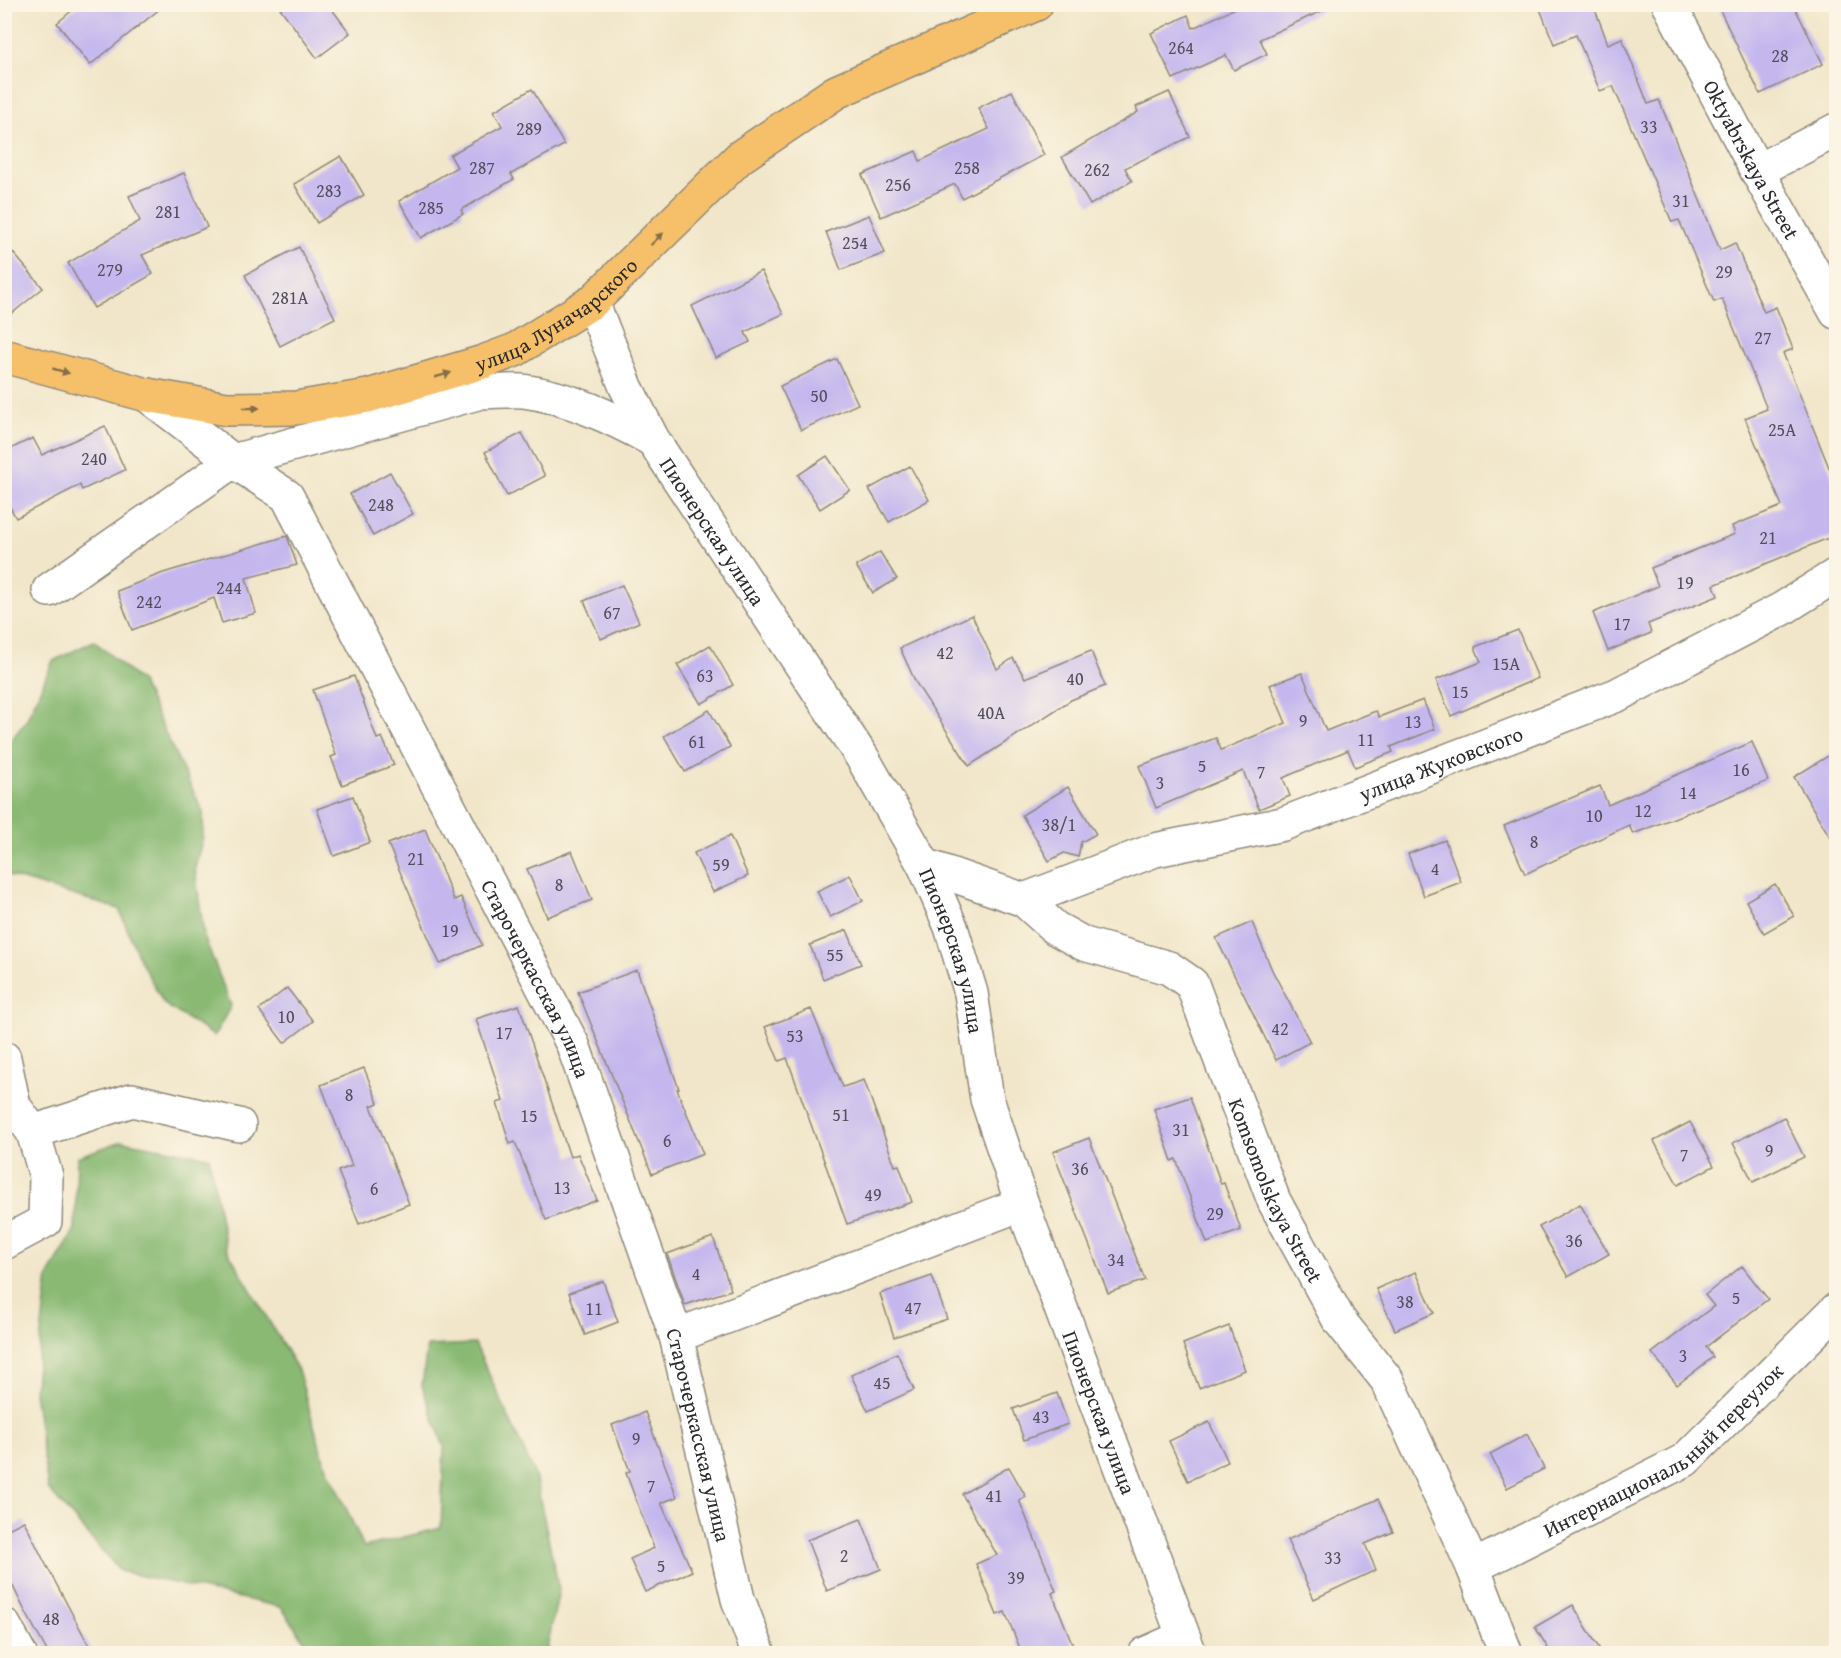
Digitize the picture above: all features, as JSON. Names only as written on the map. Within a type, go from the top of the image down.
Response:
[{"type":"main road","name":"улица Луначарского","points":[[4,356],[147,396],[227,409],[296,408],[368,396],[447,374],[515,350],[592,302],[740,157],[836,92],[1036,4]]},
{"type":"street","name":"Oktyabrskaya Street","points":[[1669,4],[1757,171],[1836,312]]},
{"type":"street","points":[[1757,171],[1836,130]]},
{"type":"street","name":"Пионерская улица","points":[[592,302],[626,387],[653,440],[862,757],[924,865],[951,927],[971,993],[987,1099],[1022,1204],[1187,1645]]},
{"type":"street","points":[[49,590],[233,461],[481,392],[522,391],[562,399],[617,420],[653,440]]},
{"type":"street","name":"Старочеркасская улица","points":[[147,396],[233,461],[287,495],[573,1045],[676,1336],[738,1599],[759,1653]]},
{"type":"street","name":"улица Жуковского","points":[[1024,900],[1155,850],[1283,824],[1617,695],[1782,609],[1836,575]]},
{"type":"street","name":"Komsomolskaya Street","points":[[924,865],[1024,900],[1055,928],[1084,944],[1169,968],[1192,984],[1274,1201],[1339,1320],[1386,1380],[1473,1566],[1506,1653]]},
{"type":"street","points":[[4,1058],[17,1119],[46,1176],[45,1221],[4,1243]]},
{"type":"street","points":[[17,1119],[132,1100],[239,1125]]},
{"type":"street","points":[[676,1336],[1022,1204]]},
{"type":"street","name":"Интернациональный переулок","points":[[1473,1566],[1684,1460],[1836,1310]]},
{"type":"street","points":[[4,1625],[20,1653]]},
{"type":"street","points":[[1145,1653],[1187,1645]]},
{"type":"green space","points":[[94,641],[141,682],[203,812],[203,836],[195,868],[204,936],[231,1006],[214,1036],[164,1004],[140,960],[119,909],[10,876],[5,869],[5,748],[26,721],[53,661]]},
{"type":"green space","points":[[122,1141],[209,1157],[226,1248],[298,1370],[324,1461],[364,1547],[441,1528],[444,1447],[422,1386],[427,1346],[475,1344],[535,1475],[559,1590],[546,1653],[313,1653],[281,1607],[120,1571],[48,1489],[34,1392],[48,1277],[75,1229],[77,1157]]},
{"type":"building","points":[[80,4],[166,4],[90,65],[57,23]]},
{"type":"building","points":[[277,4],[328,4],[350,33],[317,58]]},
{"type":"building","points":[[1244,4],[1337,4],[1260,39],[1267,54],[1234,70],[1226,55],[1173,79],[1151,33],[1188,15],[1193,28]]},
{"type":"building","points":[[1538,4],[1593,4],[1608,44],[1622,38],[1648,104],[1659,100],[1720,250],[1735,243],[1764,312],[1776,307],[1793,349],[1783,353],[1836,485],[1836,535],[1714,585],[1718,596],[1648,624],[1651,633],[1608,651],[1593,613],[1658,586],[1651,568],[1735,534],[1732,526],[1782,506],[1745,418],[1767,409],[1722,299],[1714,302],[1679,220],[1672,222],[1613,86],[1600,91],[1576,35],[1554,44]]},
{"type":"building","points":[[1717,4],[1793,4],[1823,64],[1760,94]]},
{"type":"building","points":[[532,89],[564,145],[511,174],[514,179],[461,210],[463,214],[421,238],[399,201],[457,167],[450,155],[502,126],[494,111]]},
{"type":"building","points":[[1012,91],[1044,155],[962,198],[955,184],[881,217],[862,175],[916,151],[920,161],[989,129],[978,108]]},
{"type":"building","points":[[1169,92],[1190,137],[1125,168],[1132,181],[1090,205],[1062,157],[1138,112],[1136,107]]},
{"type":"building","points":[[341,156],[364,195],[317,223],[294,184]]},
{"type":"building","points":[[184,173],[207,227],[142,255],[153,274],[94,308],[68,263],[140,221],[129,196]]},
{"type":"building","points":[[869,215],[885,253],[841,270],[826,232]]},
{"type":"building","points":[[4,242],[43,288],[4,320]]},
{"type":"building","points":[[299,247],[335,318],[280,346],[245,275]]},
{"type":"building","points":[[761,271],[783,314],[745,332],[750,342],[716,358],[692,306]]},
{"type":"building","points":[[837,359],[858,404],[801,430],[780,386]]},
{"type":"building","points":[[105,426],[125,470],[82,490],[80,485],[16,518],[4,496],[4,452],[33,438],[42,455]]},
{"type":"building","points":[[522,433],[545,476],[507,496],[485,452]]},
{"type":"building","points":[[827,456],[850,490],[820,509],[798,475]]},
{"type":"building","points":[[910,466],[929,500],[889,522],[869,489]]},
{"type":"building","points":[[390,472],[413,514],[373,536],[350,494]]},
{"type":"building","points":[[287,536],[297,565],[246,578],[256,613],[222,623],[214,598],[132,630],[117,591],[163,573]]},
{"type":"building","points":[[880,552],[897,579],[873,593],[856,566]]},
{"type":"building","points":[[622,585],[639,622],[601,639],[584,601]]},
{"type":"building","points":[[972,615],[997,669],[1013,658],[1025,678],[1091,651],[1105,686],[1071,700],[969,766],[916,683],[900,648]]},
{"type":"building","points":[[1518,630],[1538,678],[1451,716],[1436,680],[1481,662],[1475,647]]},
{"type":"building","points":[[710,645],[733,685],[701,704],[677,665]]},
{"type":"building","points":[[1302,673],[1326,731],[1376,711],[1379,717],[1423,700],[1435,729],[1391,747],[1393,752],[1355,767],[1348,750],[1283,778],[1290,796],[1259,809],[1243,771],[1156,808],[1139,766],[1216,738],[1221,750],[1286,723],[1270,685]]},
{"type":"building","points":[[354,676],[377,739],[382,737],[394,765],[342,785],[331,757],[336,755],[313,690]]},
{"type":"building","points":[[709,710],[730,747],[685,772],[664,736]]},
{"type":"building","points":[[1752,742],[1768,781],[1633,834],[1629,825],[1525,874],[1504,826],[1600,786],[1608,805]]},
{"type":"building","points":[[1836,751],[1836,847],[1794,777]]},
{"type":"building","points":[[1068,787],[1096,834],[1081,842],[1078,857],[1064,853],[1049,861],[1022,815]]},
{"type":"building","points":[[353,796],[370,842],[334,856],[317,809]]},
{"type":"building","points":[[425,829],[454,900],[461,897],[482,945],[440,964],[388,844]]},
{"type":"building","points":[[730,836],[748,876],[713,892],[694,853]]},
{"type":"building","points":[[1445,840],[1461,882],[1424,896],[1408,854]]},
{"type":"building","points":[[572,851],[592,900],[547,917],[527,869]]},
{"type":"building","points":[[850,875],[863,901],[830,917],[817,891]]},
{"type":"building","points":[[1775,884],[1794,916],[1764,933],[1746,901]]},
{"type":"building","points":[[1252,922],[1272,970],[1310,1042],[1276,1060],[1216,938]]},
{"type":"building","points":[[847,930],[861,964],[823,979],[810,945]]},
{"type":"building","points":[[637,970],[679,1089],[677,1089],[703,1154],[652,1174],[578,992]]},
{"type":"building","points":[[287,988],[313,1021],[284,1043],[259,1010]]},
{"type":"building","points":[[519,1005],[570,1157],[578,1154],[597,1200],[546,1220],[515,1142],[510,1144],[497,1103],[503,1101],[476,1019]]},
{"type":"building","points":[[811,1009],[843,1087],[864,1080],[895,1166],[899,1165],[912,1202],[847,1224],[787,1058],[779,1061],[765,1027]]},
{"type":"building","points":[[364,1068],[378,1103],[371,1106],[409,1204],[359,1224],[338,1171],[352,1166],[321,1085]]},
{"type":"building","points":[[1190,1097],[1221,1184],[1224,1183],[1241,1230],[1207,1243],[1176,1159],[1172,1161],[1154,1109]]},
{"type":"building","points":[[1784,1117],[1804,1157],[1753,1182],[1733,1143]]},
{"type":"building","points":[[1690,1122],[1714,1166],[1678,1185],[1654,1141]]},
{"type":"building","points":[[1089,1138],[1145,1280],[1108,1293],[1053,1152]]},
{"type":"building","points":[[1580,1204],[1609,1254],[1568,1277],[1539,1227]]},
{"type":"building","points":[[713,1237],[731,1290],[685,1305],[667,1254]]},
{"type":"building","points":[[1742,1266],[1768,1299],[1706,1347],[1713,1357],[1677,1385],[1652,1353],[1714,1306],[1705,1295]]},
{"type":"building","points":[[1416,1272],[1434,1313],[1395,1330],[1376,1289]]},
{"type":"building","points":[[932,1276],[947,1319],[894,1337],[880,1294]]},
{"type":"building","points":[[603,1281],[618,1322],[585,1335],[569,1293]]},
{"type":"building","points":[[1229,1326],[1245,1370],[1199,1388],[1183,1344]]},
{"type":"building","points":[[897,1353],[914,1390],[868,1411],[851,1375]]},
{"type":"building","points":[[1057,1393],[1068,1424],[1024,1440],[1013,1409]]},
{"type":"building","points":[[645,1412],[677,1497],[661,1503],[692,1571],[645,1592],[630,1559],[654,1548],[626,1473],[630,1471],[612,1425]]},
{"type":"building","points":[[1209,1422],[1228,1462],[1188,1481],[1169,1441]]},
{"type":"building","points":[[1527,1434],[1544,1469],[1507,1488],[1490,1454]]},
{"type":"building","points":[[1009,1467],[1026,1497],[1019,1500],[1056,1591],[1052,1593],[1076,1653],[1022,1653],[1005,1612],[997,1615],[976,1564],[997,1555],[962,1494]]},
{"type":"building","points":[[1378,1499],[1393,1532],[1365,1544],[1376,1570],[1314,1599],[1287,1540]]},
{"type":"building","points":[[861,1519],[881,1569],[827,1591],[807,1540]]},
{"type":"building","points":[[24,1521],[93,1653],[48,1653],[24,1609],[4,1568],[4,1531]]},
{"type":"building","points":[[1573,1605],[1602,1653],[1551,1653],[1535,1627]]}]
